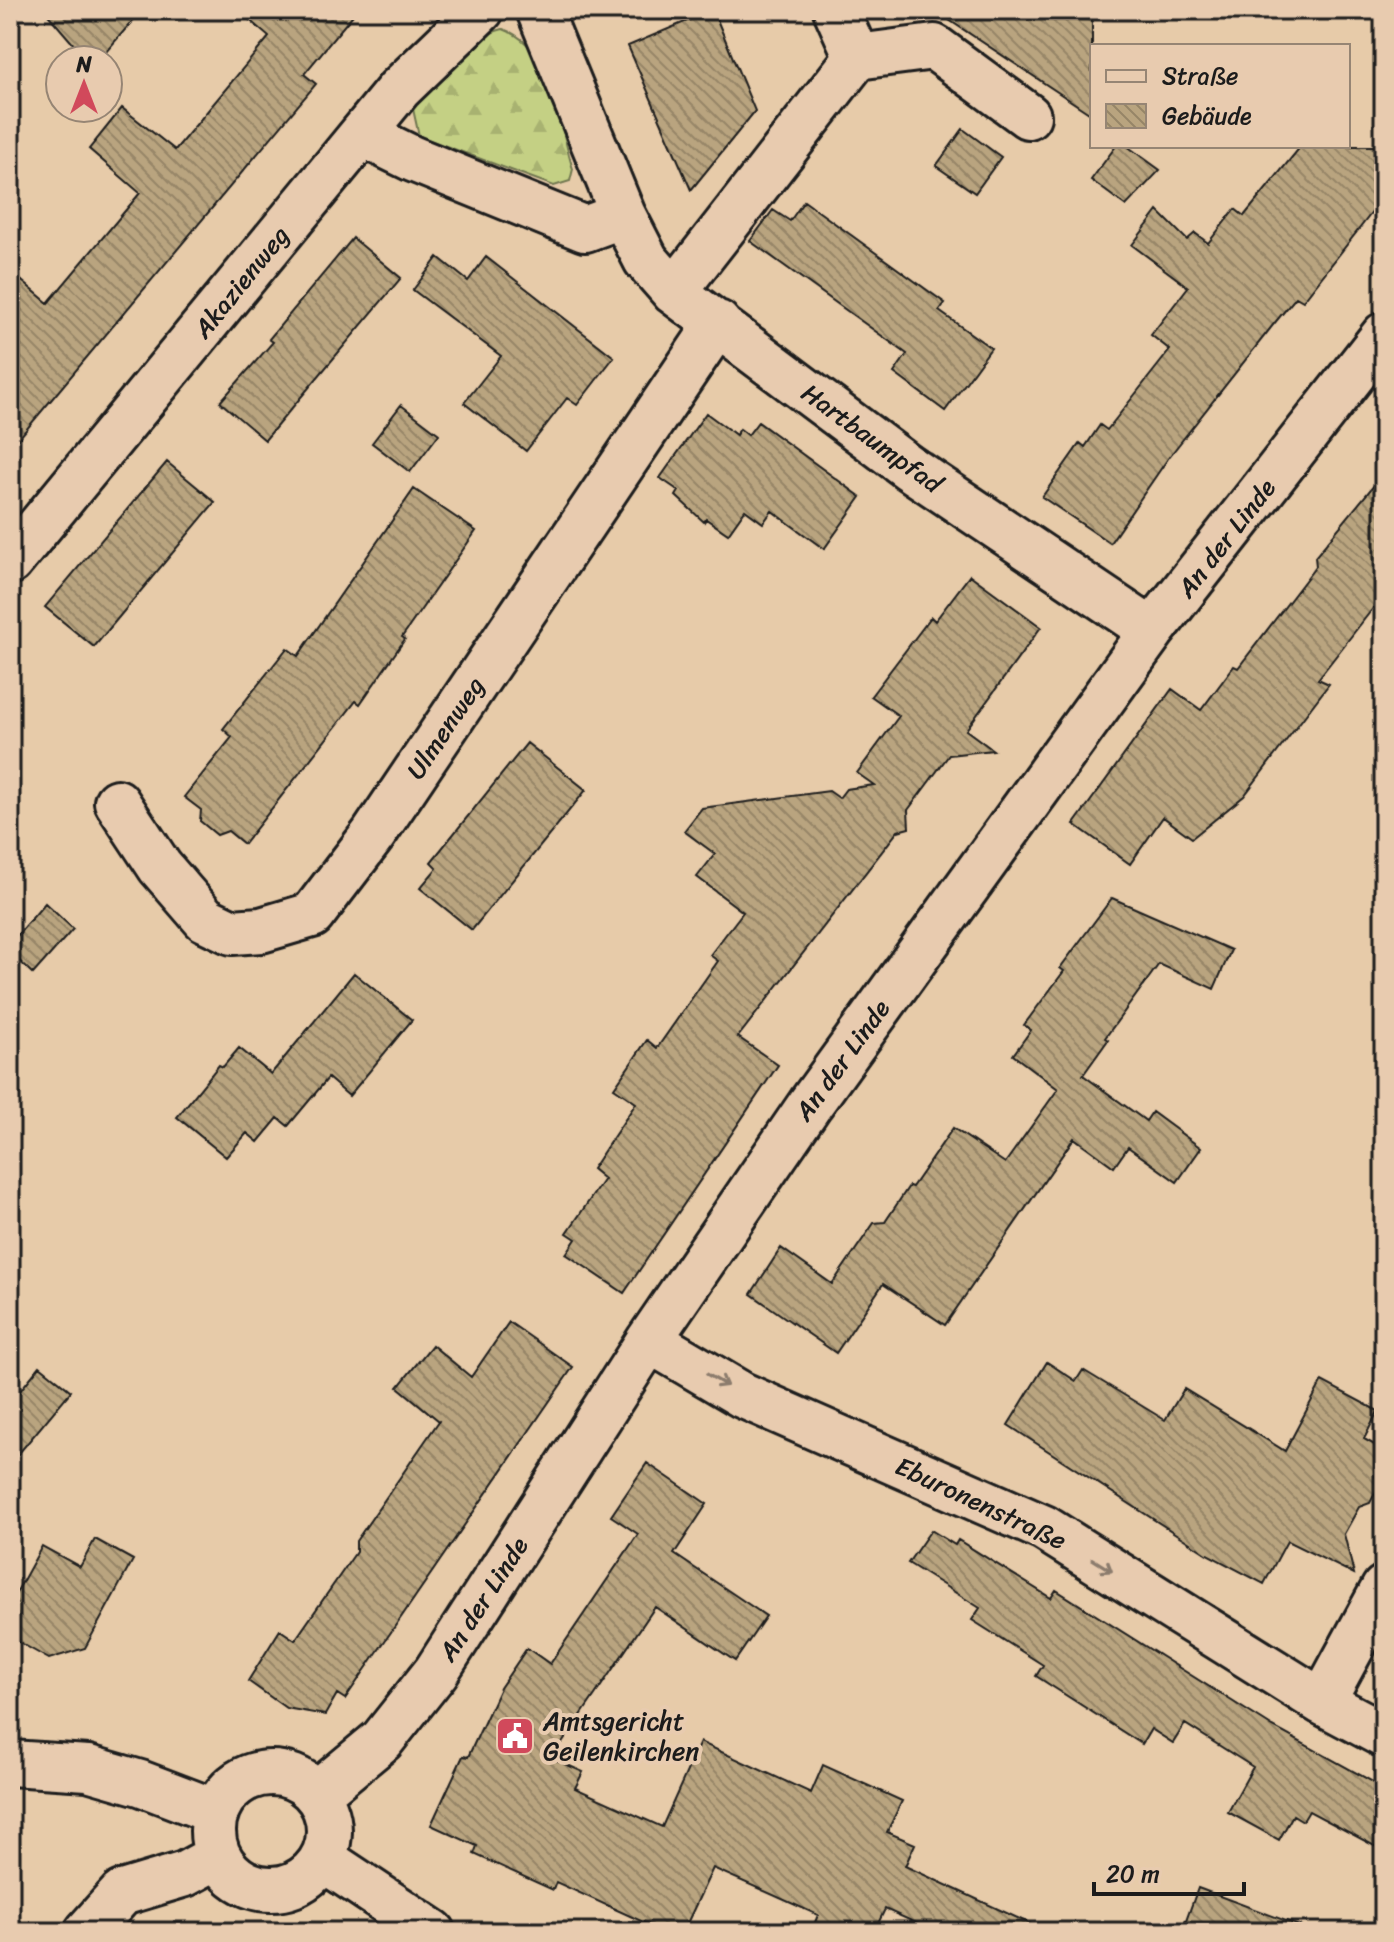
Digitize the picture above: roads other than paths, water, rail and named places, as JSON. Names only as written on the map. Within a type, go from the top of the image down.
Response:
[{"type":"street","name":"Akazienweg","points":[[10,562],[399,89],[481,10]]},
{"type":"street","name":"Hartbaumpfad","points":[[539,10],[623,215],[646,260],[674,292],[908,467],[1152,631]]},
{"type":"street","points":[[836,10],[857,57]]},
{"type":"street","points":[[674,292],[857,57],[934,47],[1028,116]]},
{"type":"street","points":[[362,134],[413,159],[585,229],[623,215]]},
{"type":"street","name":"Ulmenweg","points":[[117,802],[160,867],[205,919],[232,932],[261,930],[312,915],[373,835],[718,323]]},
{"type":"street","name":"An der Linde","points":[[317,1794],[382,1740],[436,1672],[649,1340],[811,1103],[1152,631],[1384,335]]},
{"type":"street","name":"Eburonenstraße","points":[[649,1340],[742,1395],[1044,1528],[1322,1702],[1384,1735]]},
{"type":"street","points":[[1322,1702],[1384,1588]]},
{"type":"street","points":[[10,1763],[88,1768],[140,1783],[216,1812]]},
{"type":"street","points":[[270,1773],[288,1775],[317,1794],[328,1814],[330,1838],[314,1873],[300,1882],[269,1890],[239,1880],[218,1856],[213,1834],[216,1812],[224,1796],[237,1784],[270,1773]]},
{"type":"street","points":[[87,1932],[122,1893],[185,1874],[218,1856]]},
{"type":"street","points":[[323,1859],[433,1932]]},
{"type":"place","name":"Amtsgericht Geilenkirchen","points":[[515,1736]]}]
